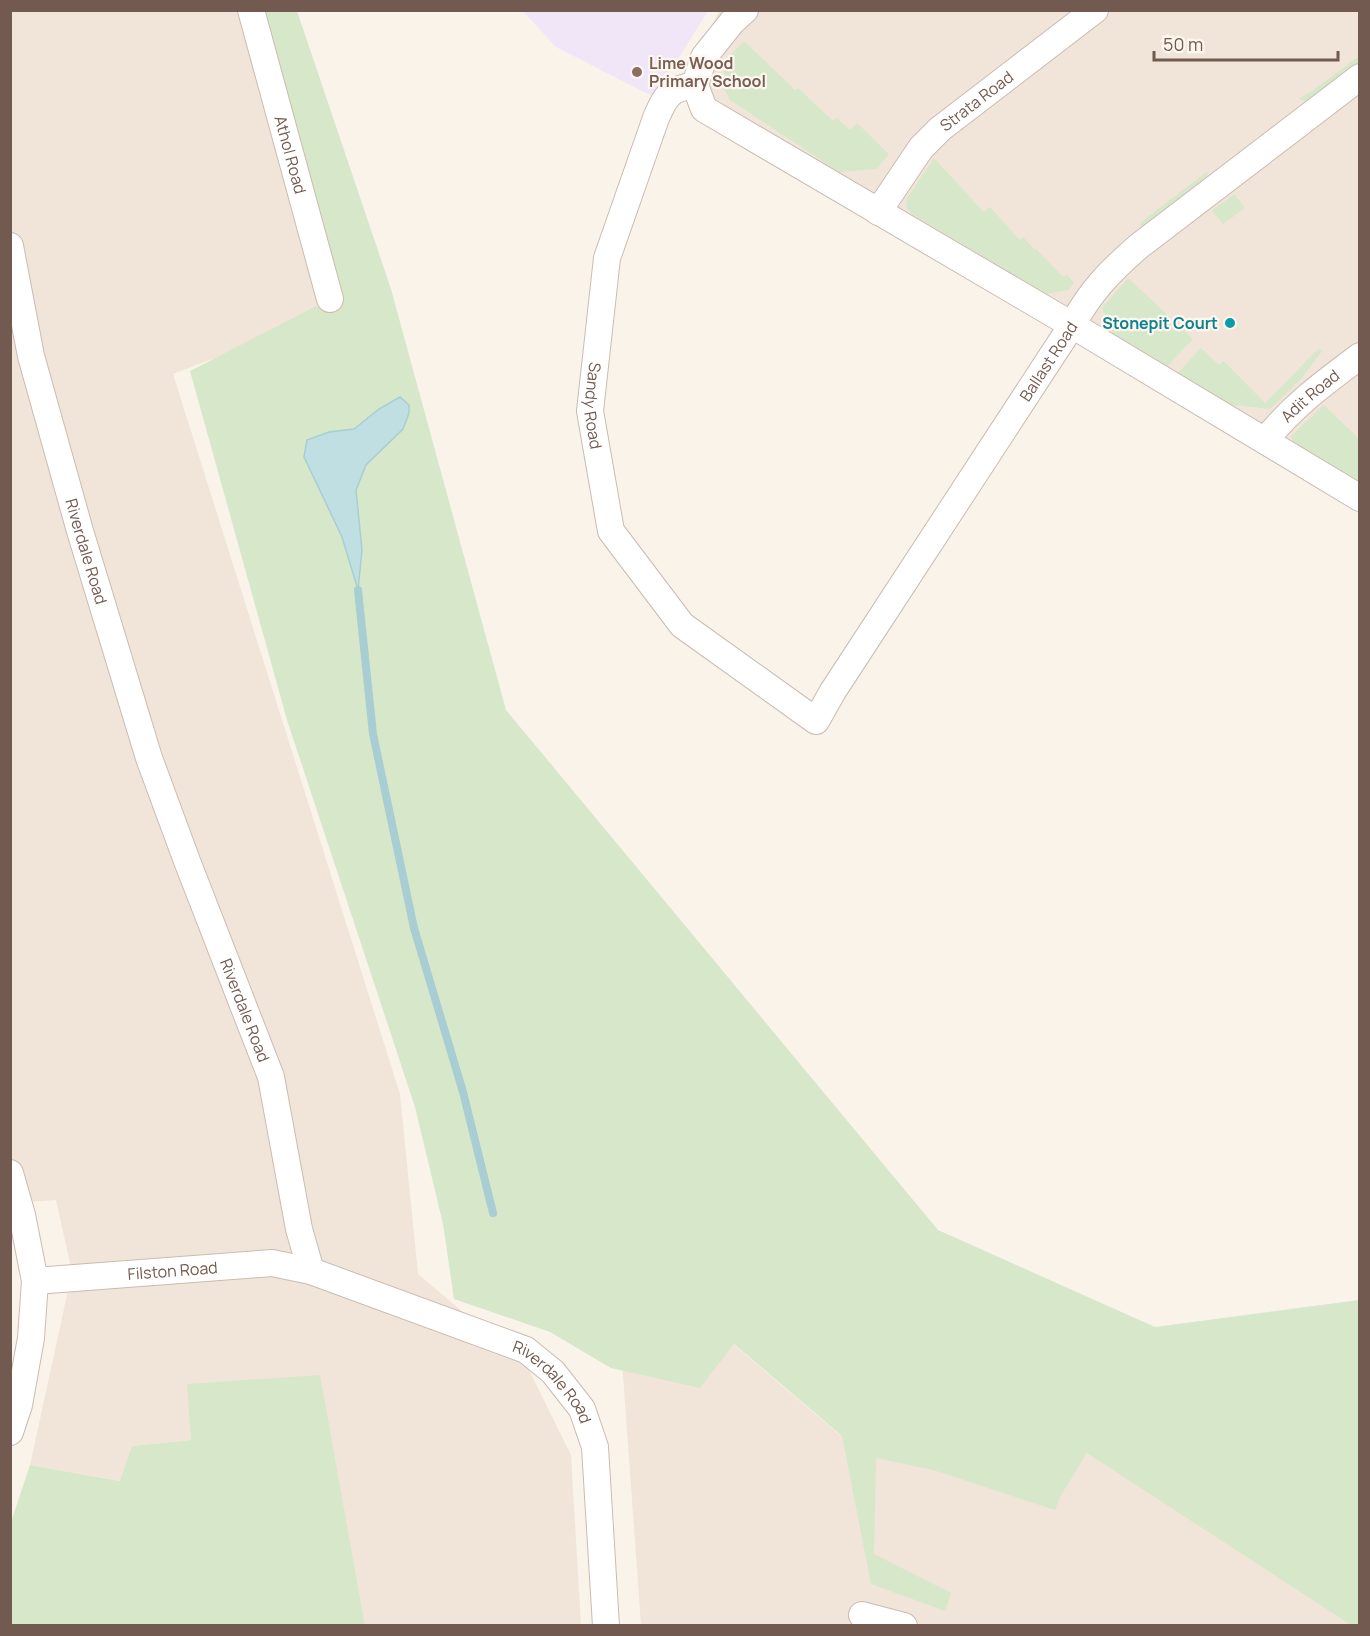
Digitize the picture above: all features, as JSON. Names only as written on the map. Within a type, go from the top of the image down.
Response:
[{"type":"street","name":"Athol Road","points":[[250,10],[330,299]]},
{"type":"street","points":[[745,10],[732,22],[704,57],[695,85],[704,109],[1072,325],[1359,498]]},
{"type":"street","name":"Strata Road","points":[[878,212],[921,148],[940,129],[1095,10]]},
{"type":"street","name":"Ballast Road","points":[[816,721],[833,691],[1088,297],[1108,274],[1138,246],[1359,77]]},
{"type":"street","name":"Sandy Road","points":[[695,85],[677,88],[665,97],[607,258],[590,411],[611,531],[682,625],[816,721]]},
{"type":"street","name":"Riverdale Road","points":[[10,246],[39,387],[149,758],[186,861],[271,1077],[299,1229],[311,1271],[526,1350],[553,1372],[582,1409],[595,1447],[606,1626]]},
{"type":"street","name":"Adit Road","points":[[1265,441],[1302,400],[1359,356]]},
{"type":"street","points":[[10,1173],[22,1215],[35,1281],[31,1338],[10,1432]]},
{"type":"street","name":"Filston Road","points":[[35,1281],[272,1263],[311,1271]]},
{"type":"street","points":[[862,1615],[904,1626]]},
{"type":"shaded area","points":[[11,11],[237,11],[322,317],[173,374],[400,1094],[418,1274],[527,1366],[571,1455],[581,1625],[365,1625],[319,1375],[191,1440],[132,1446],[121,1481],[30,1465],[72,1272],[56,1200],[11,1203]]},
{"type":"shaded area","name":"Lime Wood Primary School","points":[[523,11],[708,11],[654,97],[556,47]]},
{"type":"shaded area","points":[[719,11],[1359,11],[1359,502],[684,83]]},
{"type":"shaded area","points":[[733,1344],[840,1435],[1088,1451],[1359,1625],[641,1625],[622,1361]]},
{"type":"green space","points":[[251,11],[297,11],[391,289],[506,710],[938,1230],[1155,1327],[1359,1300],[1359,1625],[1351,1625],[1087,1453],[1061,1495],[1055,1510],[933,1470],[876,1458],[874,1554],[951,1593],[945,1611],[871,1584],[842,1436],[734,1344],[700,1388],[611,1368],[550,1332],[454,1299],[443,1224],[415,1107],[287,720],[190,371],[330,299]]},
{"type":"green space","points":[[744,41],[795,90],[798,88],[833,121],[837,118],[850,130],[857,123],[889,154],[877,169],[839,172],[730,100],[724,88],[725,60]]},
{"type":"green space","points":[[1359,56],[1359,65],[1311,102],[1298,99],[1315,89]]},
{"type":"green space","points":[[934,158],[984,212],[990,207],[1020,240],[1023,237],[1063,277],[1067,274],[1074,283],[1069,290],[1046,294],[912,214],[906,206],[907,198]]},
{"type":"green space","points":[[1208,171],[1206,182],[1140,232],[1141,222]]},
{"type":"green space","points":[[1234,194],[1245,208],[1223,224],[1212,211]]},
{"type":"green space","points":[[1128,278],[1193,339],[1165,369],[1115,338],[1102,308]]},
{"type":"green space","points":[[1201,348],[1219,365],[1224,361],[1265,403],[1319,348],[1322,351],[1302,378],[1270,409],[1224,404],[1176,375]]},
{"type":"green space","points":[[1324,405],[1359,439],[1359,487],[1295,449],[1291,436]]},
{"type":"green space","points":[[320,1375],[365,1625],[11,1625],[11,1522],[30,1465],[120,1481],[132,1446],[191,1440],[187,1384]]},
{"type":"water","points":[[400,397],[409,405],[409,413],[403,429],[366,465],[356,490],[362,550],[358,590],[342,537],[304,457],[307,440],[329,432],[354,429],[379,409]]},
{"type":"waterway","points":[[358,590],[373,734],[414,928],[463,1092],[493,1213]]},
{"type":"place","name":"Lime Wood Primary School","points":[[637,72]]},
{"type":"place","name":"Stonepit Court","points":[[1230,323]]}]
